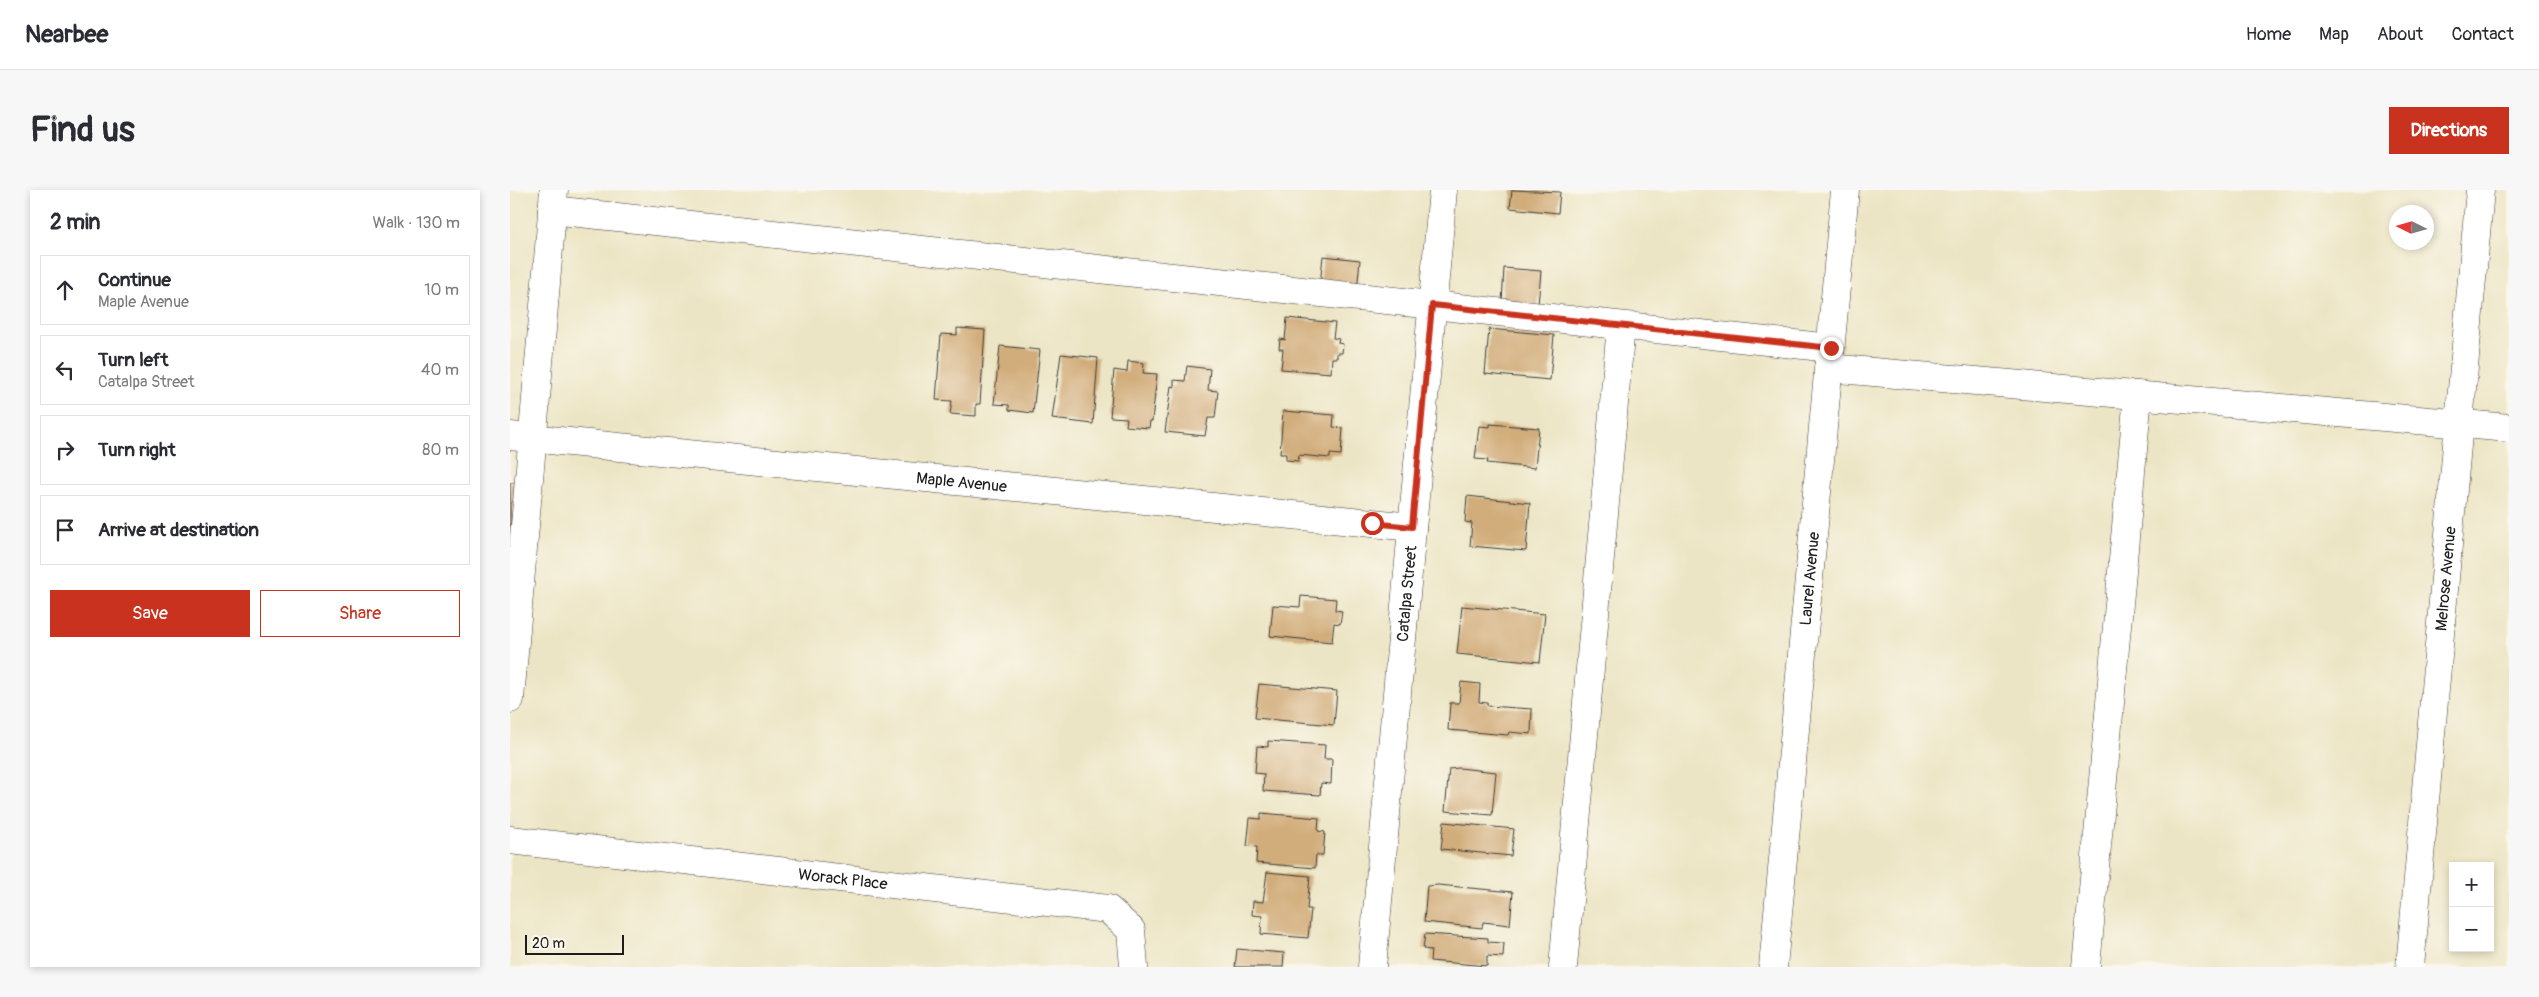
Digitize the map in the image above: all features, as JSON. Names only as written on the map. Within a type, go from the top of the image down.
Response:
[{"type":"street","name":"Catalpa Street","points":[[1372,967],[1443,190]]},
{"type":"street","name":"Laurel Avenue","points":[[1773,967],[1845,190]]},
{"type":"street","name":"Melrose Avenue","points":[[2410,967],[2480,190]]},
{"type":"street","points":[[510,699],[521,437],[553,200],[1621,326],[1829,358],[2138,395],[2509,428]]},
{"type":"street","points":[[1563,967],[1621,326]]},
{"type":"street","points":[[2086,967],[2138,395]]},
{"type":"street","name":"Maple Avenue","points":[[521,437],[1412,527]]},
{"type":"street","name":"Worack Place","points":[[510,840],[1108,909],[1131,930],[1134,967]]},
{"type":"building","points":[[1512,190],[1560,192],[1558,213],[1510,208]]},
{"type":"building","points":[[1323,256],[1360,260],[1357,290],[1320,285]]},
{"type":"building","points":[[1504,268],[1541,271],[1538,305],[1502,303]]},
{"type":"building","points":[[1287,318],[1335,323],[1333,338],[1339,339],[1338,343],[1343,344],[1342,353],[1337,353],[1337,358],[1332,358],[1331,373],[1281,369],[1283,349],[1279,349],[1280,339],[1285,340]]},
{"type":"building","points":[[957,328],[985,330],[980,404],[976,404],[976,416],[950,414],[952,401],[936,400],[941,334],[957,335]]},
{"type":"building","points":[[1489,329],[1554,335],[1550,380],[1485,374]]},
{"type":"building","points":[[1000,346],[1040,350],[1033,413],[1009,410],[1009,405],[994,404]]},
{"type":"building","points":[[1061,354],[1098,358],[1093,424],[1052,419]]},
{"type":"building","points":[[1128,361],[1144,363],[1143,373],[1157,374],[1152,421],[1150,421],[1149,428],[1126,426],[1127,418],[1110,417],[1114,370],[1127,372]]},
{"type":"building","points":[[1187,366],[1210,369],[1208,390],[1218,391],[1215,418],[1208,418],[1205,436],[1165,432],[1171,386],[1174,387],[1174,380],[1185,381]]},
{"type":"building","points":[[1283,411],[1334,415],[1333,427],[1343,428],[1341,455],[1330,454],[1330,458],[1299,455],[1298,461],[1286,460],[1286,454],[1280,454]]},
{"type":"building","points":[[1490,424],[1539,428],[1535,468],[1487,463],[1488,460],[1475,459],[1479,426],[1490,427]]},
{"type":"building","points":[[510,483],[516,483],[511,526],[510,526]]},
{"type":"building","points":[[1467,496],[1530,503],[1526,551],[1470,546],[1472,523],[1465,522]]},
{"type":"building","points":[[1301,596],[1336,599],[1335,610],[1342,611],[1340,624],[1334,623],[1332,642],[1270,636],[1273,605],[1300,607]]},
{"type":"building","points":[[1462,606],[1545,614],[1540,662],[1457,654]]},
{"type":"building","points":[[1461,682],[1480,684],[1479,702],[1487,703],[1488,706],[1532,709],[1531,734],[1509,732],[1508,735],[1448,730],[1450,703],[1459,703]]},
{"type":"building","points":[[1259,684],[1337,691],[1334,725],[1255,718]]},
{"type":"building","points":[[1268,741],[1325,745],[1324,759],[1332,759],[1331,784],[1321,783],[1320,795],[1263,791],[1264,774],[1255,773],[1257,746],[1268,747]]},
{"type":"building","points":[[1459,768],[1496,772],[1492,815],[1445,811],[1449,769]]},
{"type":"building","points":[[1261,813],[1319,818],[1318,831],[1325,832],[1323,855],[1316,855],[1315,868],[1256,863],[1257,847],[1247,846],[1250,818],[1261,819]]},
{"type":"building","points":[[1444,822],[1514,829],[1511,856],[1441,849]]},
{"type":"building","points":[[1267,872],[1310,876],[1307,909],[1311,909],[1308,938],[1261,934],[1262,916],[1252,915],[1253,901],[1263,902]]},
{"type":"building","points":[[1438,885],[1513,892],[1510,925],[1483,922],[1482,928],[1424,922],[1427,886]]},
{"type":"building","points":[[1425,934],[1488,938],[1488,942],[1504,943],[1503,957],[1487,956],[1487,966],[1430,961],[1431,950],[1423,949]]},
{"type":"building","points":[[1237,949],[1284,953],[1283,967],[1235,967]]},
{"type":"route","points":[[1372,523],[1412,527],[1432,305],[1831,348]]}]
